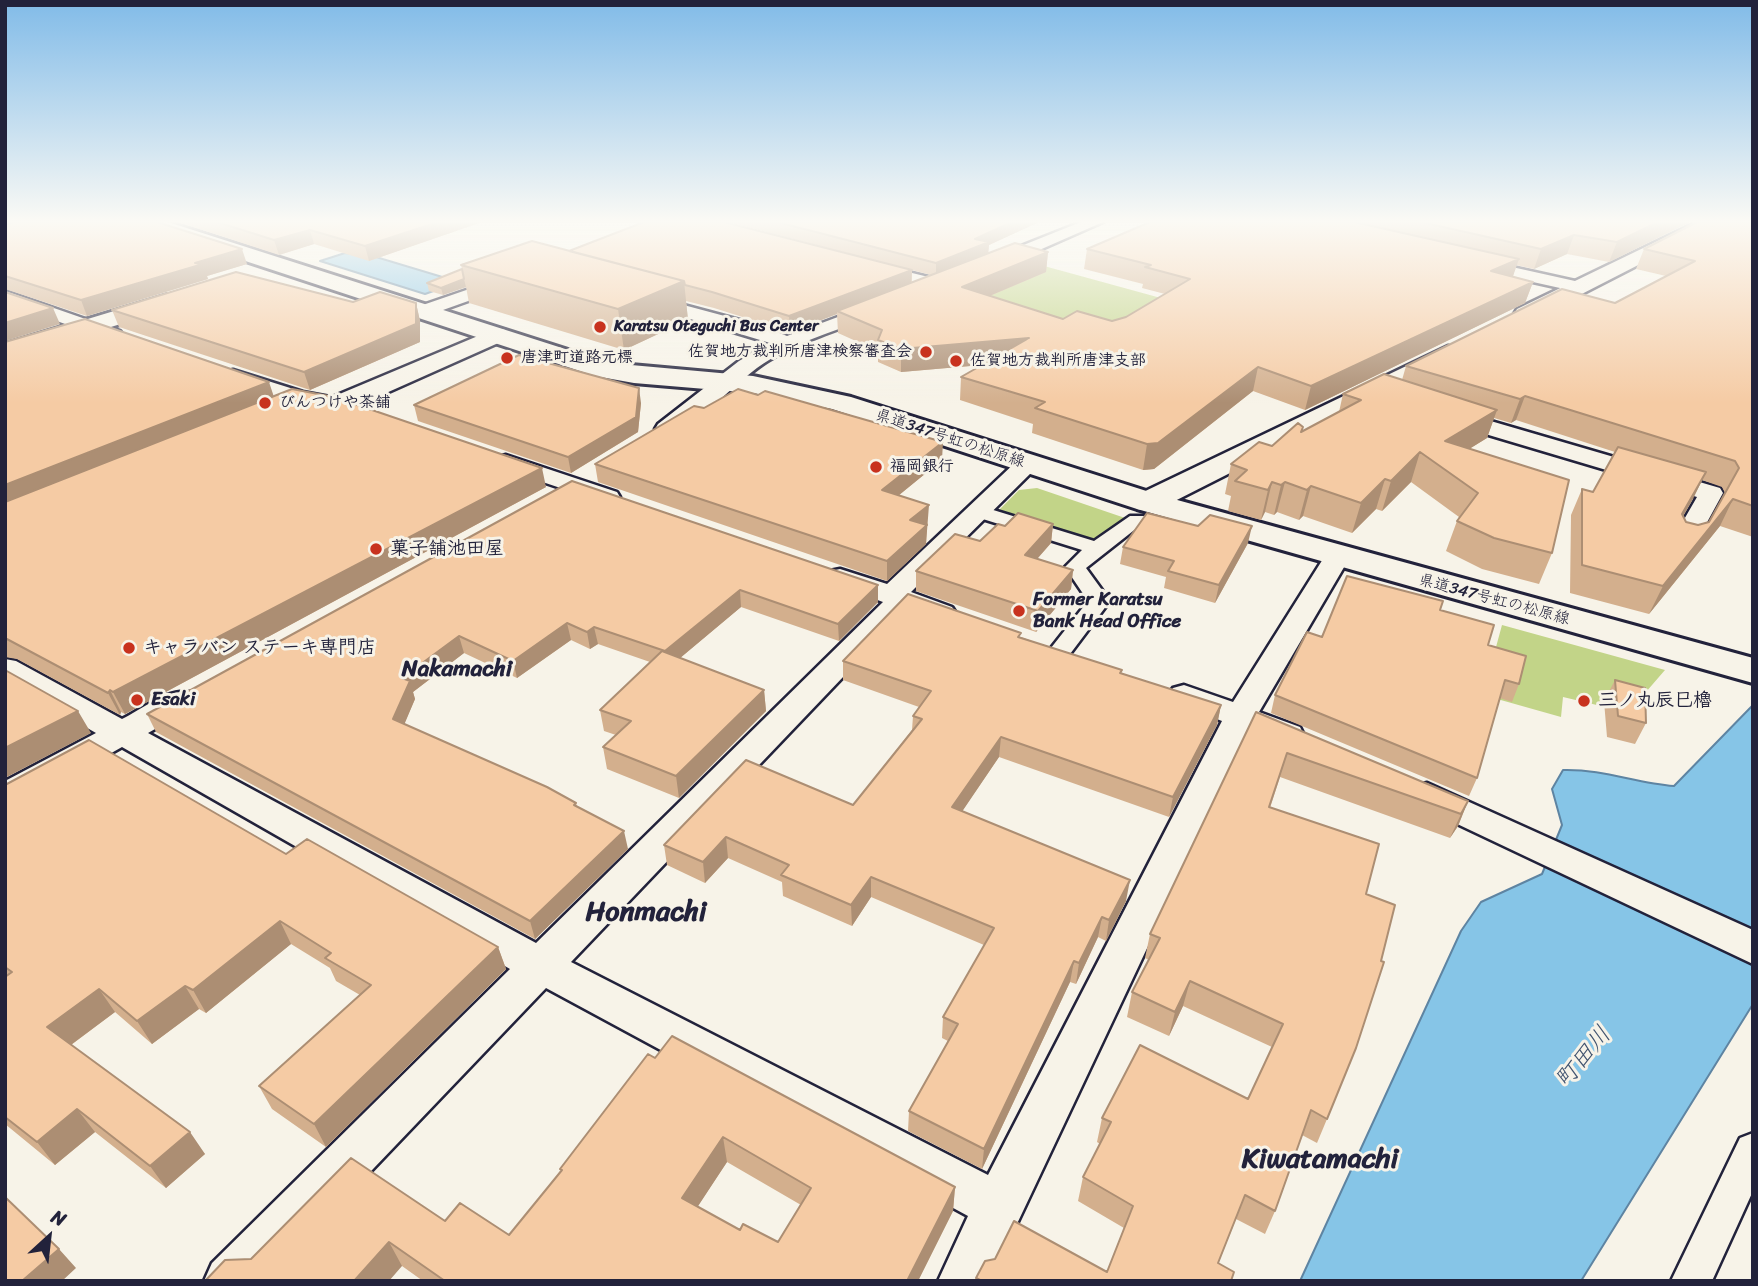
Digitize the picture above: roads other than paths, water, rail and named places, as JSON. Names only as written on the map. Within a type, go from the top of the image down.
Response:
[{"type":"main road","name":"県道347号虹の松原線","points":[[329,282],[604,370],[640,377],[726,381],[790,391],[841,403],[1027,464],[1142,511],[1337,557],[1740,667]]},
{"type":"main road","points":[[5,352],[190,295]]},
{"type":"street","points":[[423,311],[504,282]]},
{"type":"street","points":[[914,295],[945,283],[940,282]]},
{"type":"street","points":[[1552,282],[1578,288]]},
{"type":"street","points":[[1505,324],[1590,282]]},
{"type":"street","points":[[628,295],[755,330],[788,343]]},
{"type":"street","points":[[5,296],[127,340]]},
{"type":"street","points":[[642,443],[689,414],[726,381],[774,349],[889,304]]},
{"type":"street","points":[[339,404],[497,335]]},
{"type":"street","points":[[1059,653],[1099,601],[1075,567],[1142,511],[1471,342]]},
{"type":"street","points":[[220,372],[299,398],[339,404],[378,418]]},
{"type":"street","points":[[1374,391],[1399,399]]},
{"type":"street","points":[[273,409],[299,398]]},
{"type":"street","points":[[1436,411],[1711,492],[1684,542]]},
{"type":"street","points":[[481,454],[636,507]]},
{"type":"street","points":[[537,505],[607,464]]},
{"type":"street","points":[[230,1281],[541,966],[977,511],[1027,464]]},
{"type":"street","points":[[977,511],[1097,548]]},
{"type":"street","points":[[964,1281],[998,1206],[1241,715],[1337,557]]},
{"type":"street","points":[[815,569],[967,621]]},
{"type":"street","points":[[5,668],[541,966],[998,1206]]},
{"type":"street","points":[[5,797],[206,687]]},
{"type":"street","points":[[1163,688],[1241,715],[1315,747]]},
{"type":"street","points":[[1402,784],[1476,816],[1753,948]]},
{"type":"street","points":[[1691,1281],[1753,1150]]},
{"type":"water","points":[[387,282],[459,282],[425,294]]},
{"type":"water","name":"町田川","points":[[1753,705],[1753,1004],[1581,1281],[1300,1281],[1461,931],[1481,902],[1542,874],[1562,825],[1552,789],[1563,770],[1592,772],[1674,786]]},
{"type":"place","name":"Karatsu Oteguchi Bus Center","points":[[600,327]]},
{"type":"place","name":"佐賀地方裁判所唐津検察審査会","points":[[926,352]]},
{"type":"place","name":"唐津町道路元標","points":[[507,358]]},
{"type":"place","name":"佐賀地方裁判所唐津支部","points":[[956,361]]},
{"type":"place","name":"びんつけや茶舗","points":[[265,403]]},
{"type":"place","name":"福岡銀行","points":[[876,467]]},
{"type":"place","name":"菓子舗池田屋","points":[[376,549]]},
{"type":"place","name":"Former Karatsu Bank Head Office","points":[[1019,611]]},
{"type":"place","name":"キャラバン ステーキ専門店","points":[[129,648]]},
{"type":"place","name":"Esaki","points":[[137,700]]},
{"type":"place","name":"三ノ丸辰巳櫓","points":[[1584,701]]},
{"type":"district","name":"Nakamachi","points":[[457,670]]},
{"type":"district","name":"Honmachi","points":[[646,913]]},
{"type":"district","name":"Kiwatamachi","points":[[1320,1160]]}]
